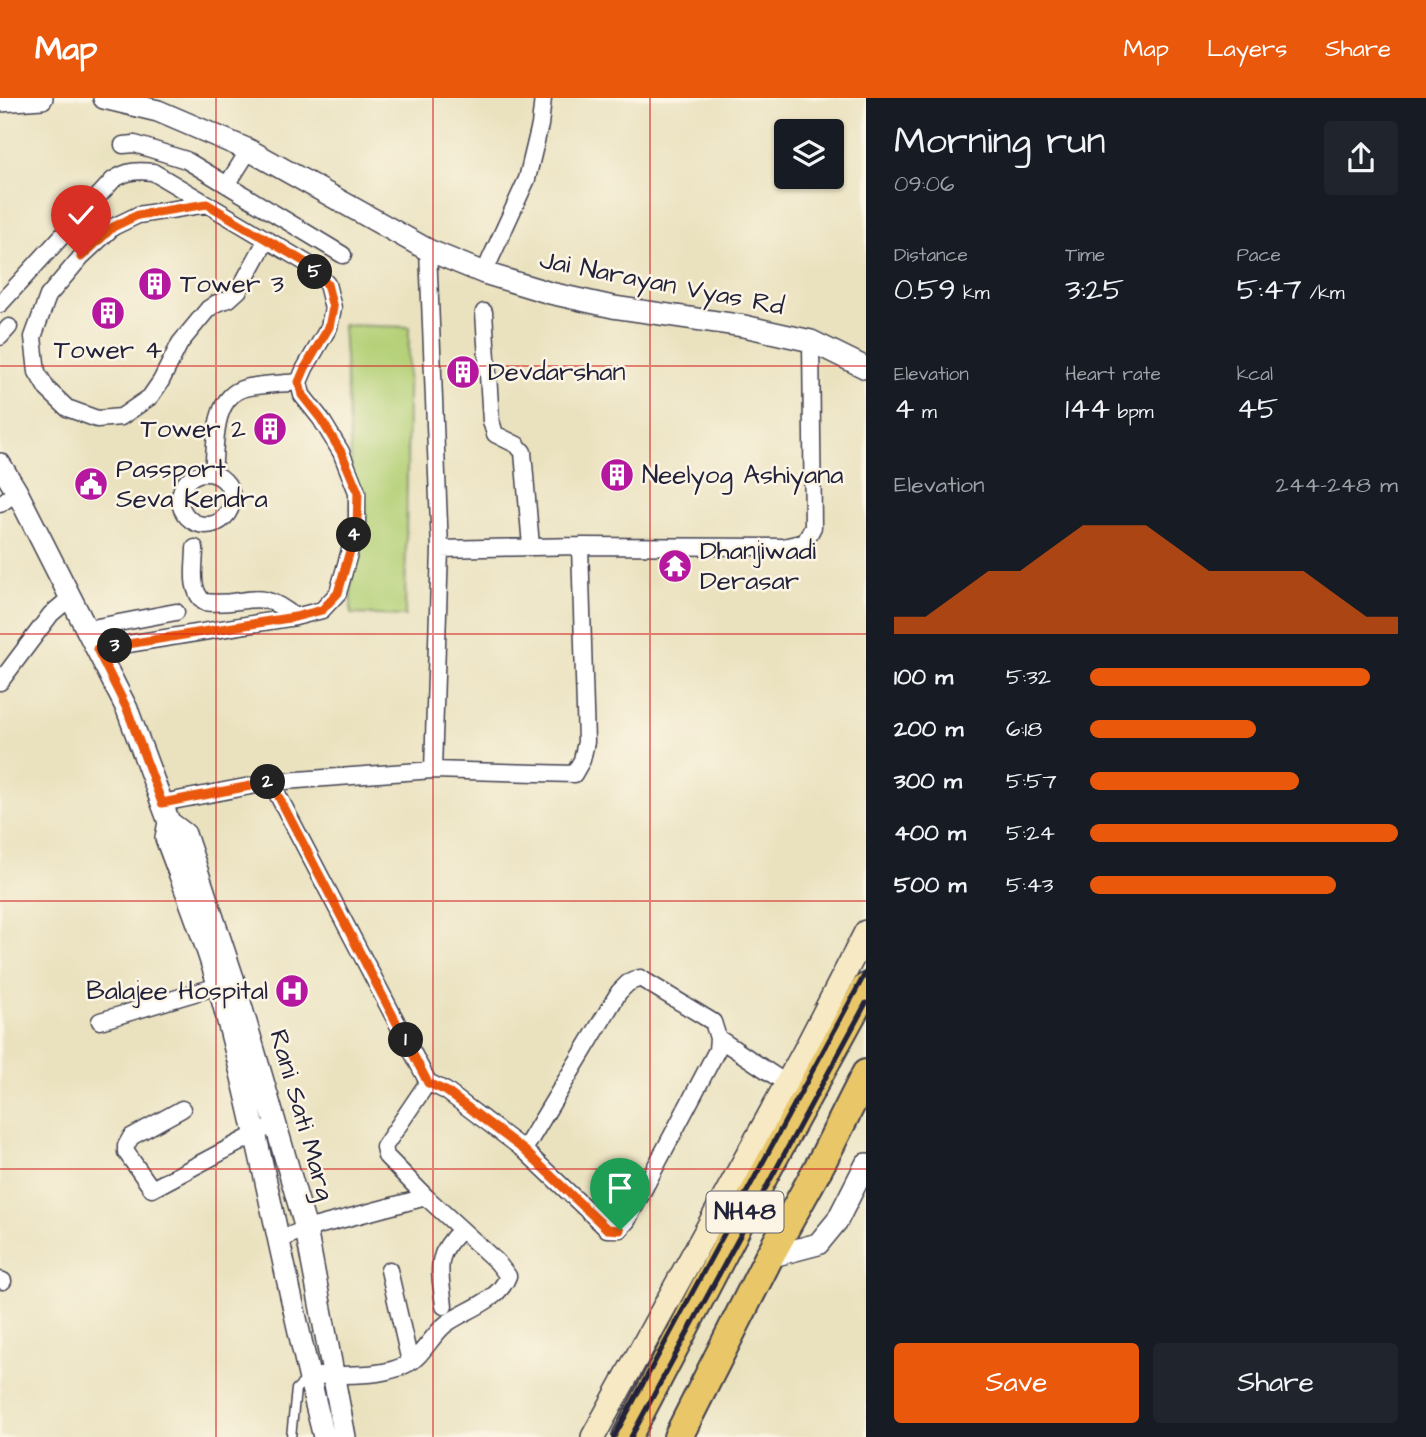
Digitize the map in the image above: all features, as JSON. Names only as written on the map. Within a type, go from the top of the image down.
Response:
[{"type":"highway","name":"NH48","points":[[627,1437],[832,1026],[866,989]]},
{"type":"highway","name":"NH48","points":[[678,1437],[769,1256],[821,1163],[866,1074]]},
{"type":"main road","points":[[593,1437],[787,1084],[832,1026],[866,932]]},
{"type":"street","points":[[0,101],[42,98]]},
{"type":"street","name":"Jai Narayan Vyas Rd","points":[[104,98],[158,111],[249,150],[428,250],[484,273],[550,293],[613,307],[744,326],[811,341],[866,368]]},
{"type":"street","points":[[484,273],[527,179],[540,125],[543,98]]},
{"type":"street","points":[[123,145],[135,144],[186,160],[343,255]]},
{"type":"street","points":[[227,185],[249,150]]},
{"type":"street","points":[[0,303],[113,180],[125,172],[138,170],[153,172],[267,239],[308,264],[327,284],[333,308],[329,327],[299,382],[302,395],[321,419],[341,452],[358,492],[357,526],[338,593],[322,610],[295,617],[97,649]]},
{"type":"street","points":[[207,204],[138,215],[113,227],[81,257],[48,296],[33,337],[37,372],[47,388],[67,408],[97,419],[121,417],[150,397],[162,381],[180,344],[208,310],[229,299],[239,290],[267,239]]},
{"type":"street","points":[[428,250],[440,549],[433,770]]},
{"type":"street","points":[[484,312],[491,421],[495,434],[517,445],[523,452],[530,546]]},
{"type":"street","points":[[440,549],[530,546],[783,547],[805,542],[813,527],[811,341]]},
{"type":"street","points":[[213,474],[217,422],[223,407],[234,393],[243,388],[299,382]]},
{"type":"street","name":"Rani Sati Marg","points":[[1,468],[9,498],[70,598],[127,709],[165,812],[185,834],[225,982],[255,1134],[324,1437]]},
{"type":"street","points":[[165,812],[271,782],[433,770],[574,774],[582,760],[586,742],[580,546]]},
{"type":"street","points":[[195,548],[194,589],[204,602],[264,598],[280,604],[295,617]]},
{"type":"street","points":[[0,682],[51,614],[70,598]]},
{"type":"street","points":[[87,629],[176,612]]},
{"type":"street","points":[[271,782],[428,1083],[446,1091],[524,1150],[607,1229],[620,1230],[717,1050],[718,1038],[713,1022],[640,978],[628,982],[619,992],[524,1150]]},
{"type":"street","points":[[100,1021],[225,982]]},
{"type":"street","name":"Rani Sati Marg","points":[[225,982],[275,1123],[306,1228],[331,1374],[345,1437]]},
{"type":"street","points":[[718,1038],[787,1084]]},
{"type":"street","points":[[309,1377],[331,1374],[365,1376],[410,1363],[447,1324],[482,1304],[503,1287],[508,1276],[497,1262],[386,1156],[384,1147],[428,1083]]},
{"type":"street","points":[[182,1109],[128,1141],[126,1152],[152,1189],[275,1123]]},
{"type":"street","points":[[769,1256],[818,1244],[837,1221],[866,1164]]},
{"type":"street","points":[[280,1239],[306,1228],[426,1197]]},
{"type":"street","points":[[444,1306],[440,1269],[442,1253],[447,1243],[461,1230]]},
{"type":"street","points":[[389,1270],[410,1363]]},
{"type":"lane","points":[[290,1437],[296,1389],[309,1377]]},
{"type":"green space","points":[[343,325],[409,327],[405,616],[351,614],[351,460]]},
{"type":"railway","points":[[614,1437],[866,972]]},
{"type":"railway","points":[[631,1437],[866,1003]]},
{"type":"place","name":"Tower 3","points":[[155,284]]},
{"type":"place","name":"Tower 4","points":[[108,313]]},
{"type":"place","name":"Devdarshan","points":[[463,372]]},
{"type":"place","name":"Tower 2","points":[[270,429]]},
{"type":"place","name":"Neelyog Ashiyana","points":[[617,475]]},
{"type":"place","name":"Passport Seva Kendra","points":[[91,484]]},
{"type":"place","name":"Dhanjiwadi Derasar","points":[[675,566]]},
{"type":"place","name":"Balajee Hospital","points":[[292,991]]},
{"type":"route","points":[[81,257],[113,227],[125,220],[138,215],[207,204],[308,264],[327,284],[333,308],[329,327],[299,382],[302,395],[321,419],[341,452],[358,492],[357,526],[338,593],[322,610],[295,617],[97,649],[127,709],[162,803],[271,782],[428,1083],[446,1091],[524,1150],[607,1229],[620,1230]]}]
